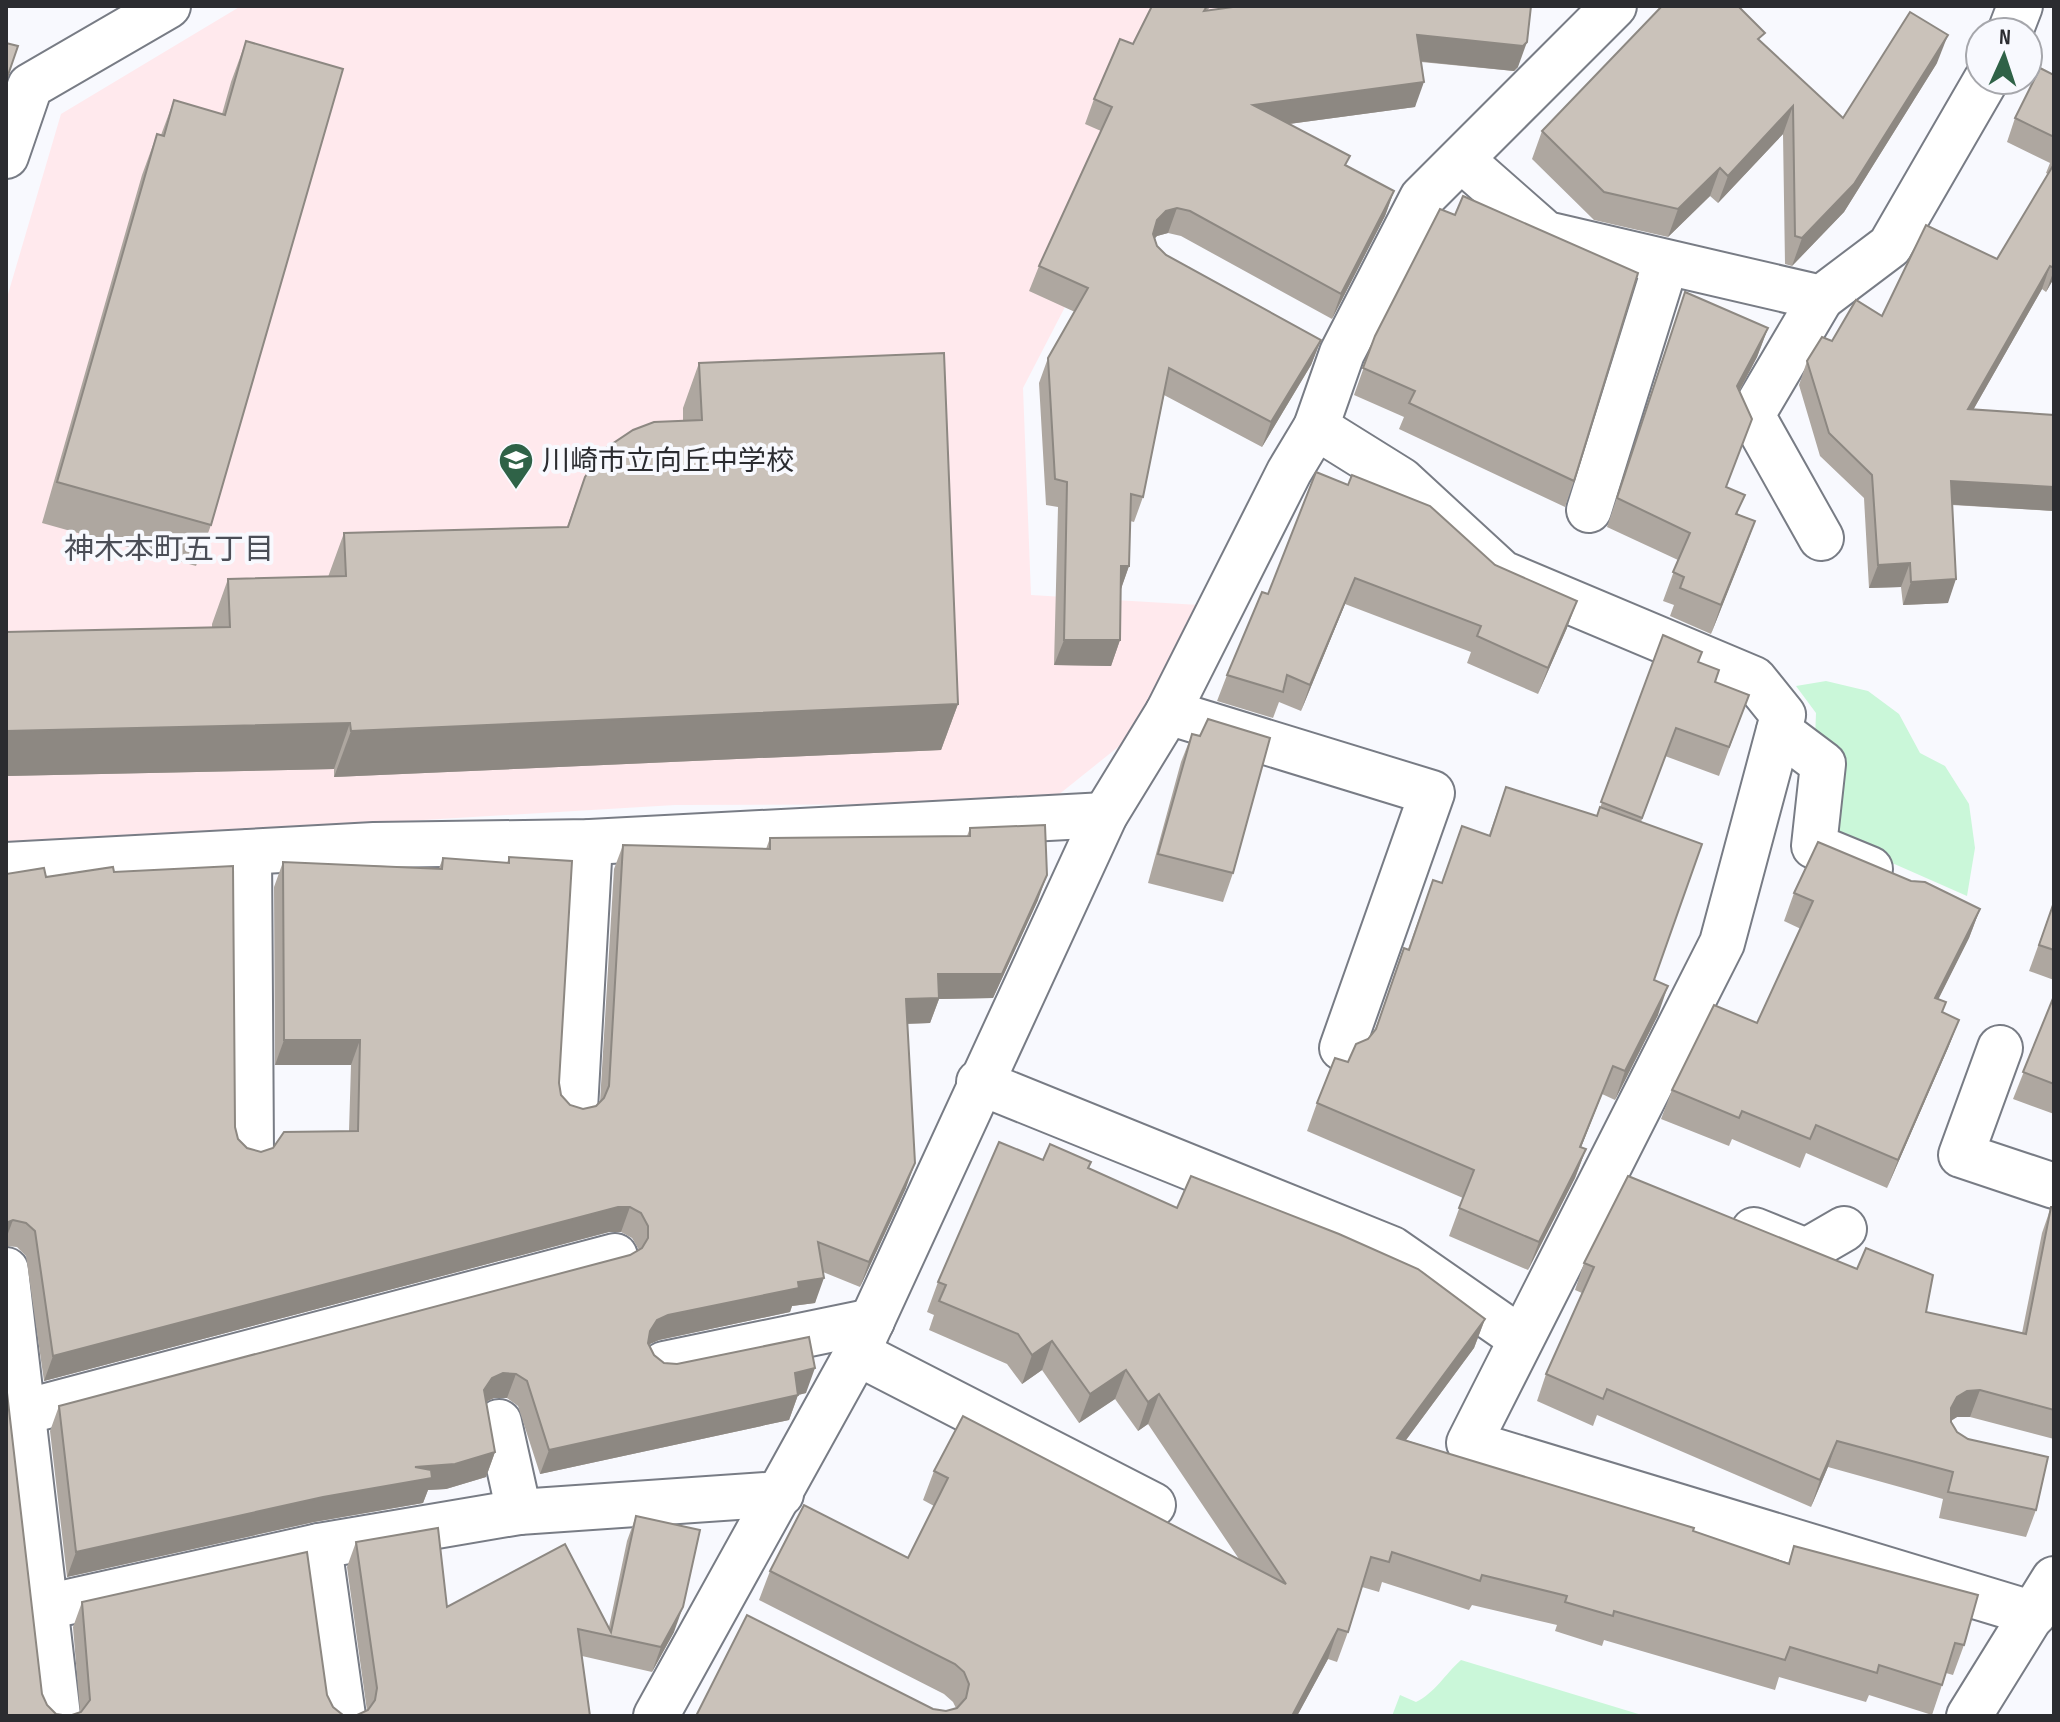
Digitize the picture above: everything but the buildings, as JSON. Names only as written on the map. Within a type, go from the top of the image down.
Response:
[{"type":"street","points":[[6,156],[30,86],[168,6]]},
{"type":"street","points":[[656,1716],[781,1494],[864,1337],[979,1082],[1105,815],[1168,712],[1289,472],[1316,427],[1342,353],[1422,198],[1614,6]]},
{"type":"street","points":[[1821,538],[1752,415],[1821,298],[1890,246],[1977,96]]},
{"type":"street","points":[[1462,160],[1546,234],[1821,298]]},
{"type":"street","points":[[1589,510],[1666,263]]},
{"type":"street","points":[[1302,331],[1342,353]]},
{"type":"street","points":[[1316,427],[1401,480],[1502,573],[1754,679],[1783,715],[1722,943],[1469,1443],[2044,1596],[1979,1714]]},
{"type":"street","points":[[1168,712],[1432,793],[1342,1048]]},
{"type":"street","points":[[1779,731],[1823,764],[1814,846],[1910,886]]},
{"type":"street","points":[[6,865],[374,845],[590,842],[1105,815]]},
{"type":"street","points":[[575,1109],[590,842]]},
{"type":"street","points":[[249,852],[251,1152]]},
{"type":"street","points":[[2000,1048],[1961,1155],[2054,1186]]},
{"type":"street","points":[[979,1082],[1392,1249],[1520,1338]]},
{"type":"street","points":[[1608,1171],[1650,1188]]},
{"type":"street","points":[[1721,1217],[1806,1251],[1844,1229]]},
{"type":"street","points":[[24,1412],[615,1256]]},
{"type":"street","points":[[6,1270],[10,1334],[24,1412],[23,1553],[46,1607],[58,1716]]},
{"type":"street","points":[[664,1364],[864,1337],[1153,1505]]},
{"type":"street","points":[[499,1422],[519,1512]]},
{"type":"street","points":[[46,1607],[319,1546],[519,1512],[781,1494]]},
{"type":"street","points":[[319,1546],[343,1716]]},
{"type":"street","points":[[717,1607],[757,1627]]},
{"type":"shaded area","name":"川崎市立向丘中学校","points":[[241,6],[1221,6],[1023,388],[1031,595],[1199,605],[1128,739],[1047,804],[675,805],[6,845],[6,301],[61,114]]},
{"type":"green space","points":[[1826,681],[1868,691],[1899,714],[1920,753],[1945,766],[1969,804],[1975,848],[1967,896],[1874,855],[1828,840],[1815,739],[1816,713],[1796,686]]},
{"type":"green space","points":[[1461,1660],[1645,1716],[1392,1716],[1400,1695],[1416,1702],[1423,1698]]},
{"type":"place","name":"川崎市立向丘中学校","points":[[516,491]]},
{"type":"district","name":"神木本町五丁目","points":[[169,549]]}]
